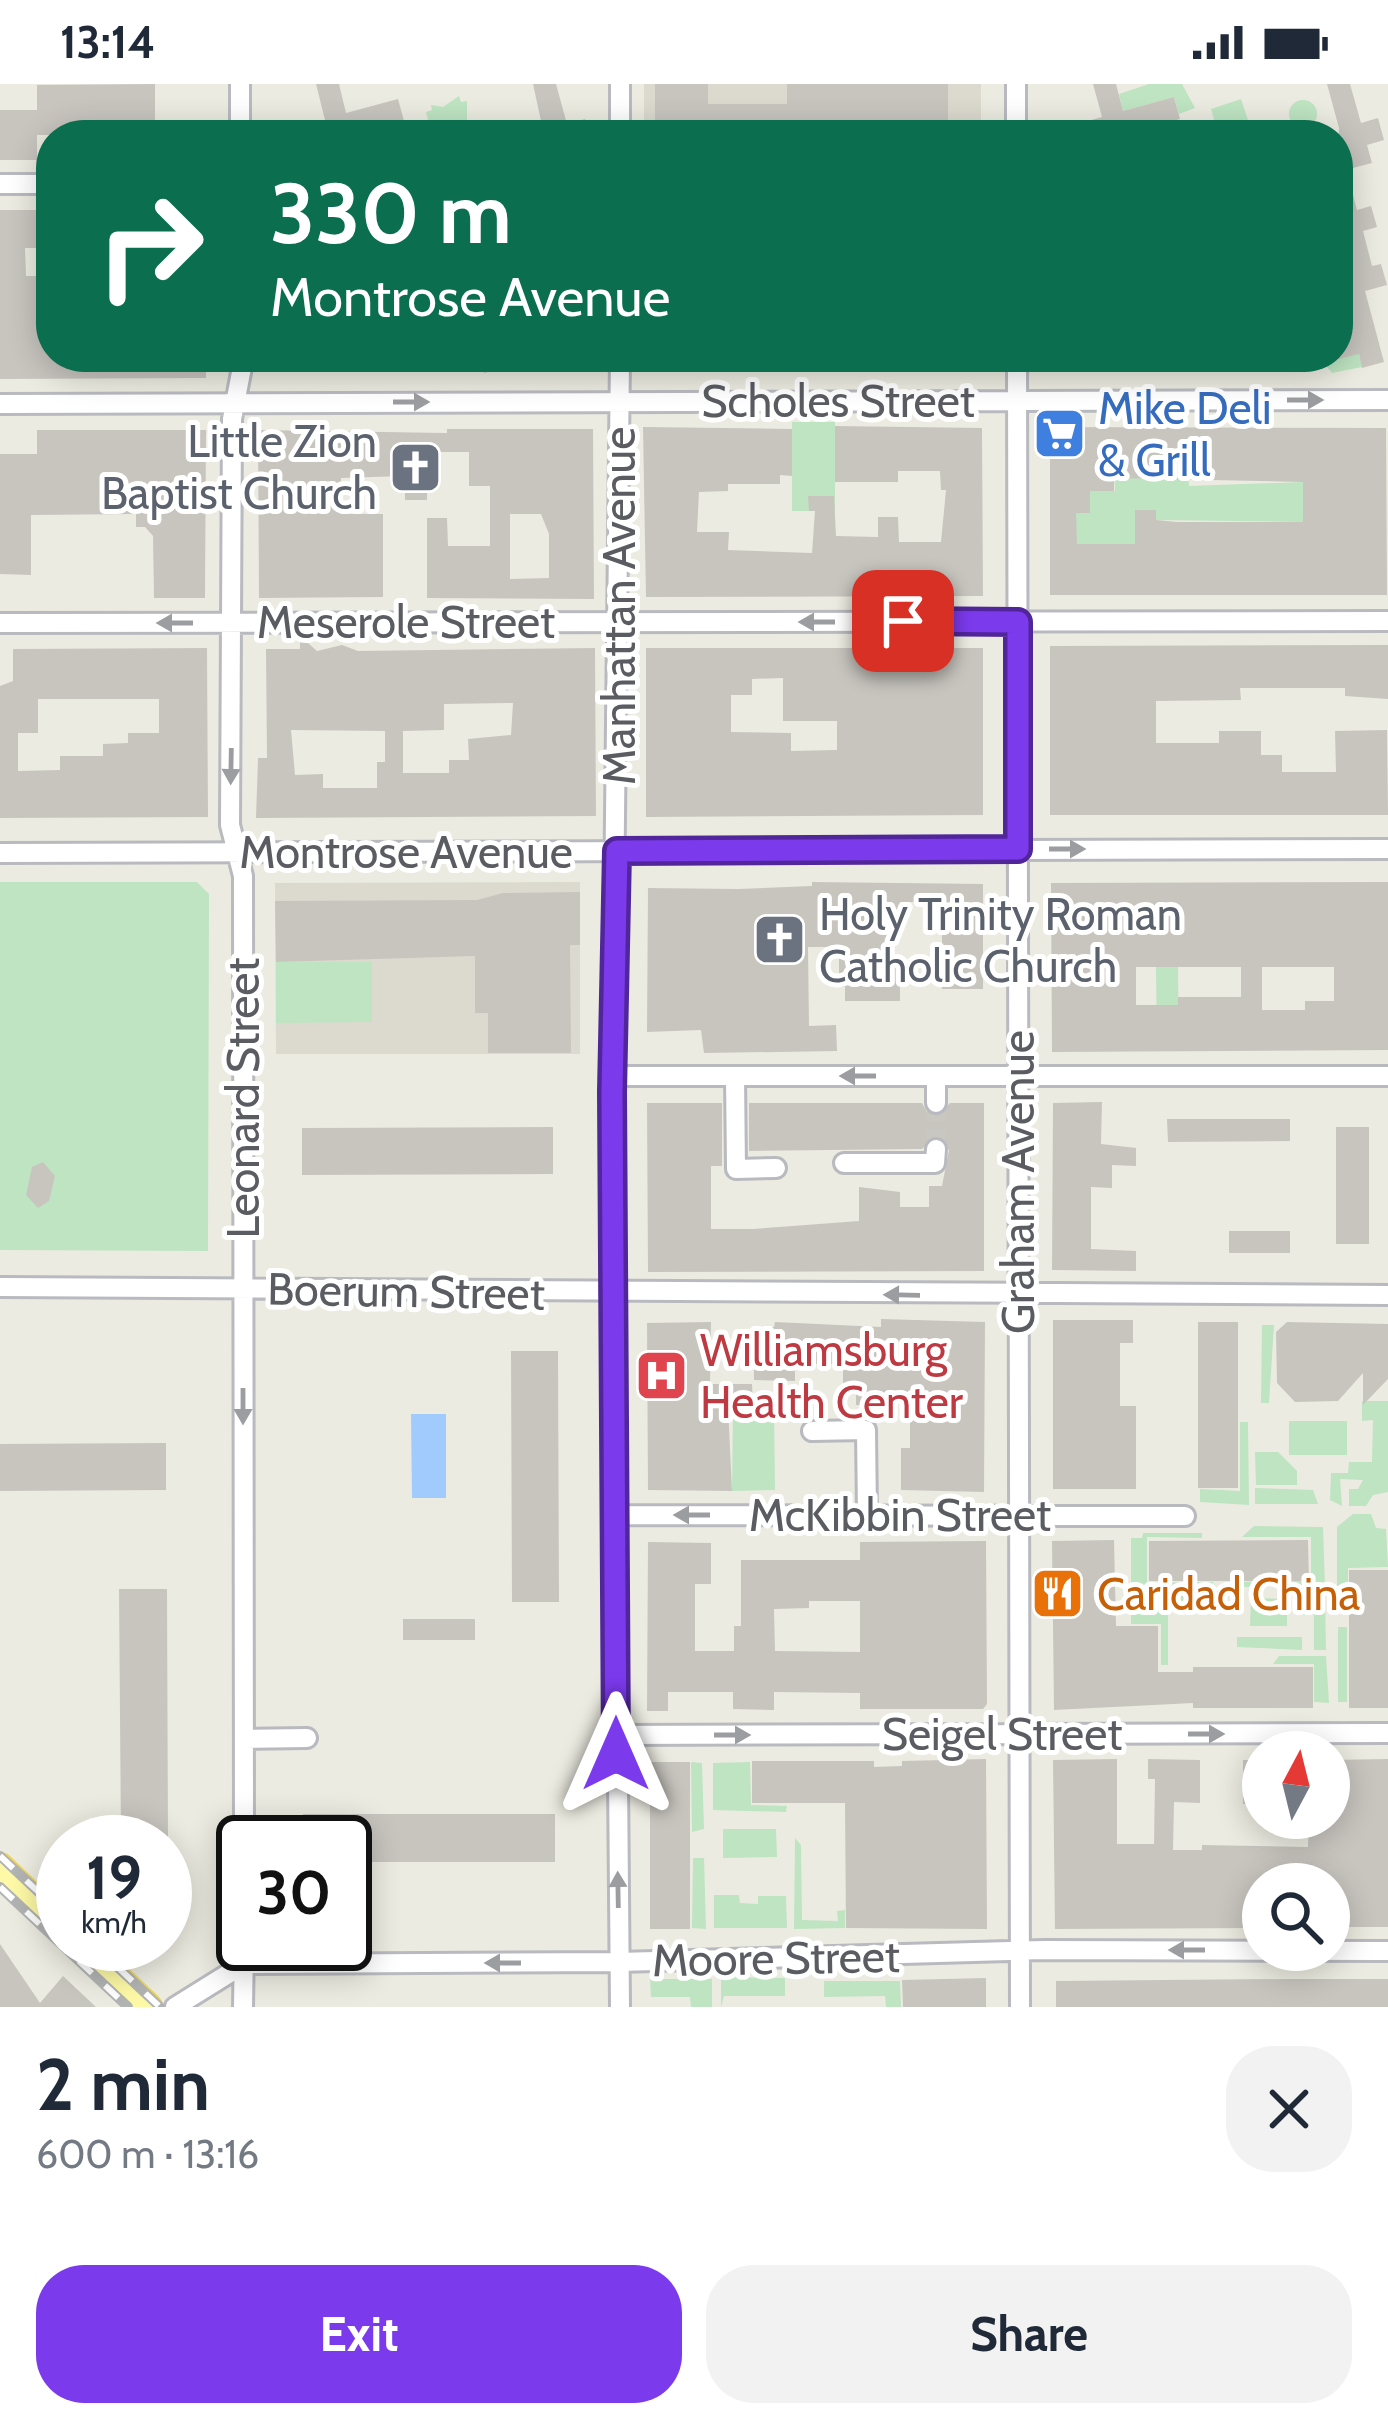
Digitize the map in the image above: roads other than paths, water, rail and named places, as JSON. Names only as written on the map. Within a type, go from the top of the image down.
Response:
[{"type":"main road","points":[[0,1868],[36,1902]]},
{"type":"main road","points":[[110,1971],[148,2007]]},
{"type":"street","points":[[240,84],[240,120]]},
{"type":"street","points":[[620,84],[620,120]]},
{"type":"street","points":[[1016,84],[1016,120]]},
{"type":"street","points":[[0,184],[36,184]]},
{"type":"street","name":"Leonard Street","points":[[241,372],[232,419],[230,825],[243,876],[244,1815]]},
{"type":"street","name":"Manhattan Avenue","points":[[620,372],[614,1076],[620,2007]]},
{"type":"street","name":"Graham Avenue","points":[[1017,372],[1020,2007]]},
{"type":"street","name":"Scholes Street","points":[[0,404],[1388,400]]},
{"type":"street","name":"Meserole Street","points":[[0,623],[1388,620]]},
{"type":"street","name":"Montrose Avenue","points":[[0,853],[1388,848]]},
{"type":"street","points":[[614,1076],[1388,1076]]},
{"type":"street","points":[[735,1076],[736,1169],[776,1168]]},
{"type":"street","points":[[936,1077],[936,1103]]},
{"type":"street","points":[[844,1163],[935,1163],[936,1149]]},
{"type":"street","name":"Boerum Street","points":[[0,1287],[1388,1295]]},
{"type":"street","points":[[812,1431],[866,1430],[867,1515]]},
{"type":"street","name":"McKibbin Street","points":[[615,1515],[1185,1516]]},
{"type":"street","name":"Seigel Street","points":[[616,1735],[1388,1733]]},
{"type":"street","points":[[244,1739],[307,1738]]},
{"type":"street","name":"Moore Street","points":[[372,1957],[619,1962],[1019,1952],[1388,1951]]},
{"type":"street","points":[[176,2007],[222,1971]]},
{"type":"street","points":[[243,2007],[244,1971]]},
{"type":"water","points":[[411,1414],[446,1414],[446,1498],[412,1498]]},
{"type":"tunnel","points":[[936,1103],[936,1149]]},
{"type":"railway","points":[[0,1856],[36,1890]]},
{"type":"railway","points":[[0,1887],[128,2007]]},
{"type":"railway","points":[[122,1971],[160,2007]]},
{"type":"place","name":"Mike Deli & Grill","points":[[1059,434]]},
{"type":"place","name":"Little Zion Baptist Church","points":[[416,467]]},
{"type":"place","name":"Holy Trinity Roman Catholic Church","points":[[780,940]]},
{"type":"place","name":"Williamsburg Health Center","points":[[661,1376]]},
{"type":"place","name":"Caridad China","points":[[1058,1594]]}]
